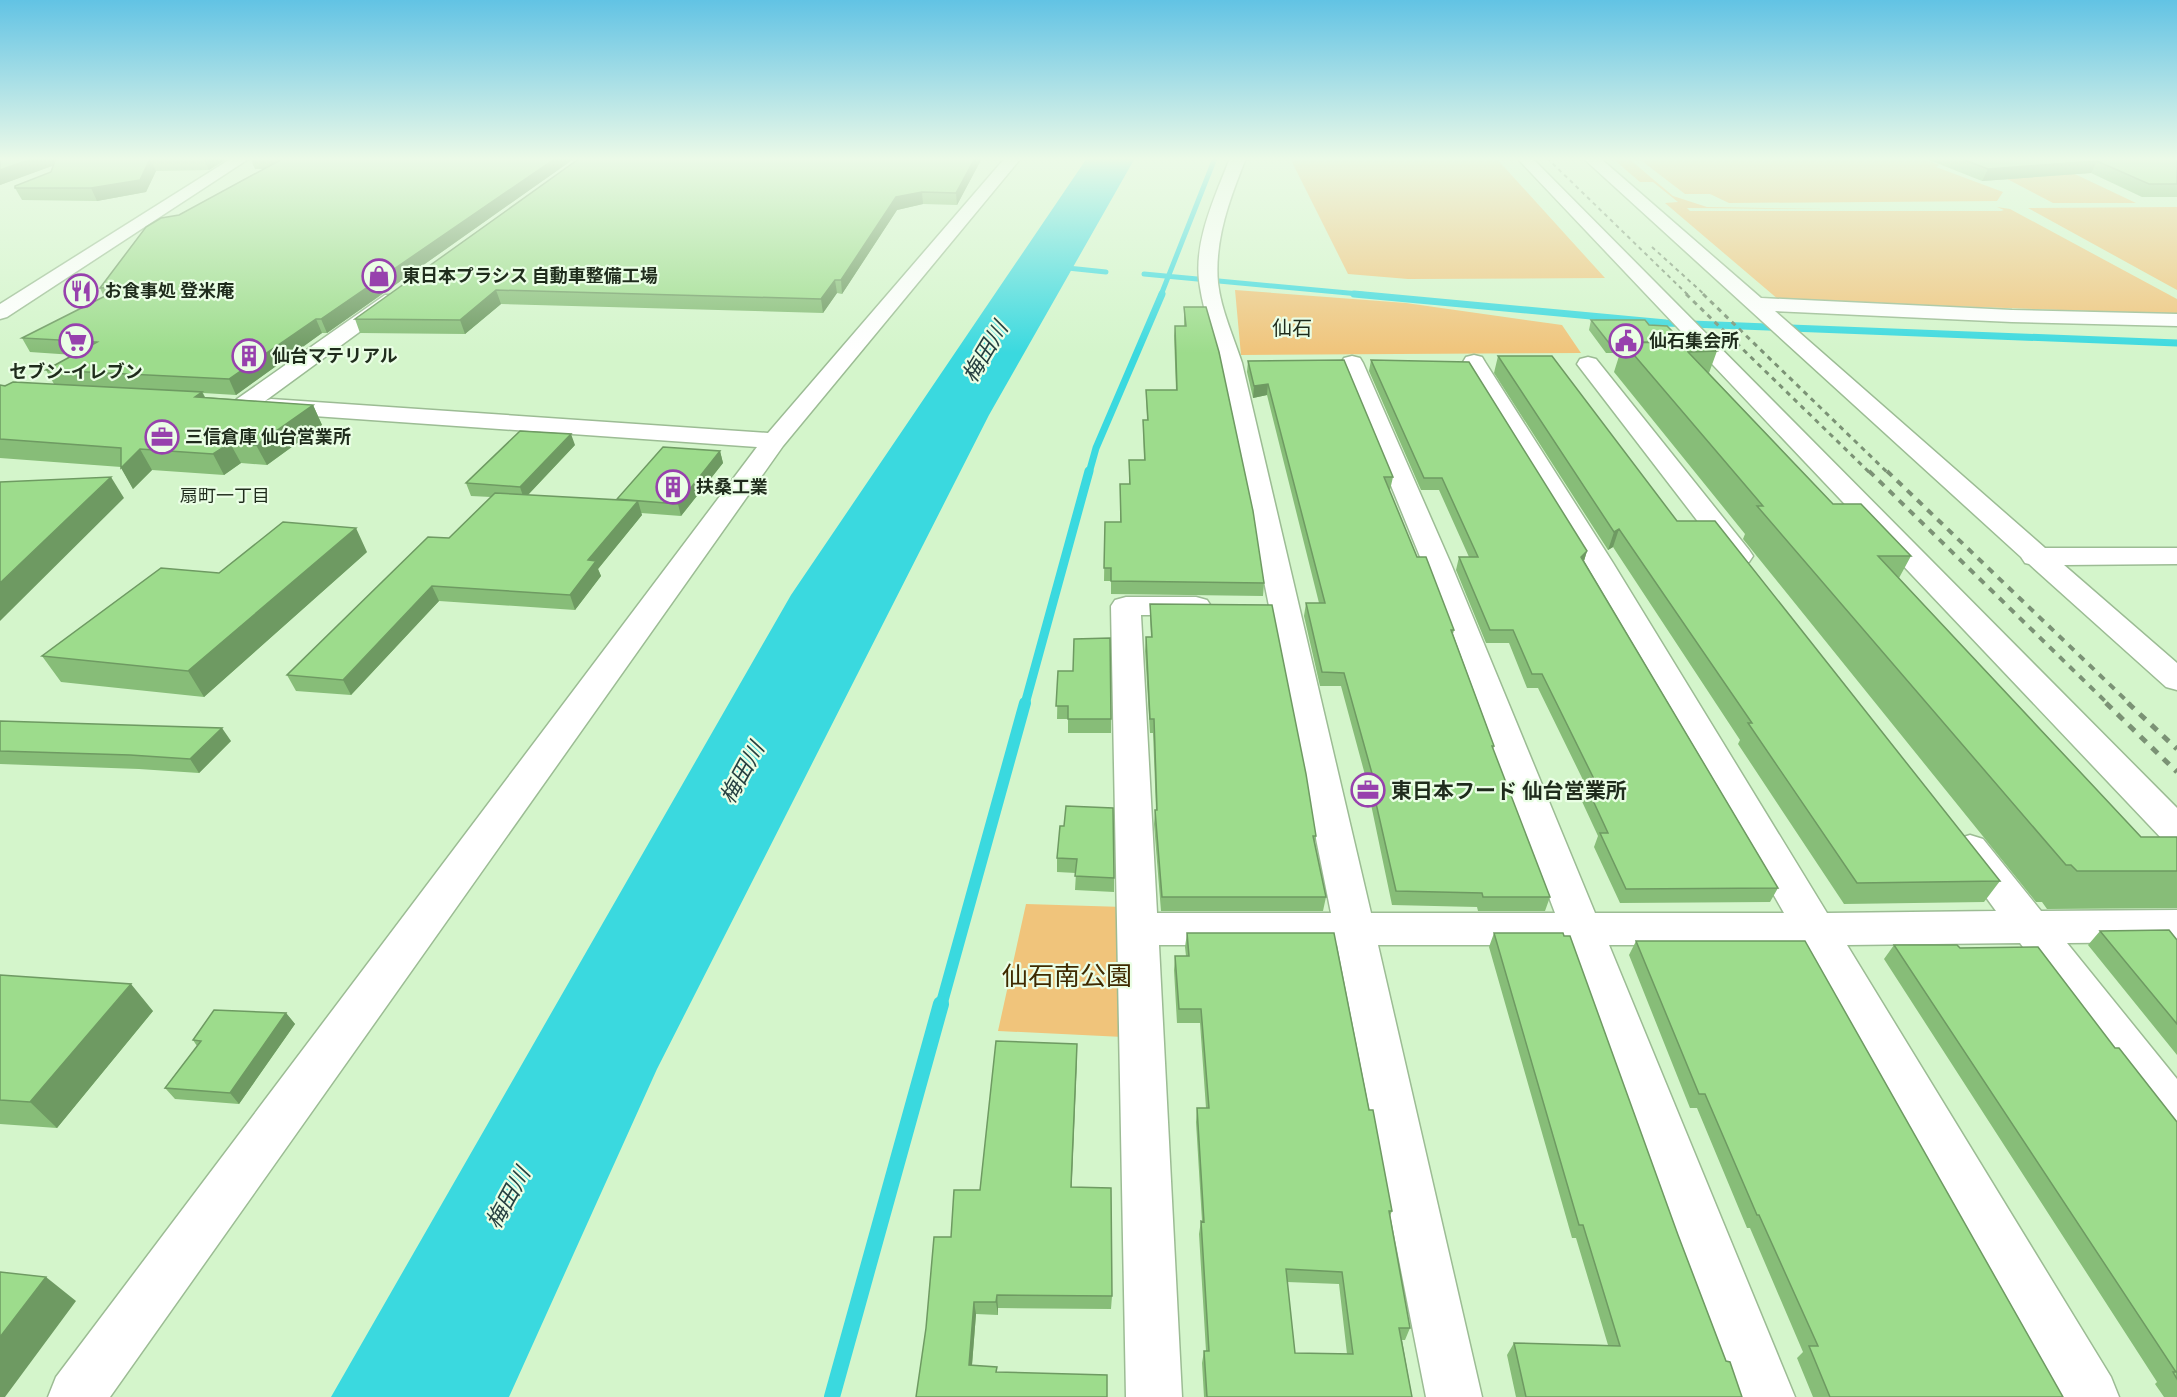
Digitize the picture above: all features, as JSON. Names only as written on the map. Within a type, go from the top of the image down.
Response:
[{"type":"main road","points":[[0,297],[118,223]]},
{"type":"main road","points":[[0,313],[140,223]]},
{"type":"main road","points":[[76,1397],[774,441],[959,223]]},
{"type":"main road","points":[[1214,223],[1208,279],[1242,363],[1255,607],[1355,929],[1454,1397]]},
{"type":"main road","points":[[1588,223],[2177,831]]},
{"type":"main road","points":[[1665,223],[2035,556],[2177,680]]},
{"type":"main road","points":[[407,288],[233,404],[774,441]]},
{"type":"main road","points":[[1772,317],[2012,316],[2177,320]]},
{"type":"main road","points":[[1690,363],[1724,362]]},
{"type":"main road","points":[[1352,363],[1437,564],[1767,1397]]},
{"type":"main road","points":[[1474,363],[1599,562],[2091,1397]]},
{"type":"main road","points":[[1588,364],[1758,579]]},
{"type":"main road","points":[[2035,556],[2177,556]]},
{"type":"main road","points":[[1154,1397],[1126,606],[1255,607]]},
{"type":"main road","points":[[1951,825],[2177,1114]]},
{"type":"main road","points":[[1139,929],[2032,929],[2177,926]]},
{"type":"green space","points":[[1323,223],[1555,223],[1605,278],[1408,279],[1348,274]]},
{"type":"green space","points":[[1689,223],[2036,223],[2177,299],[2177,314],[1779,300]]},
{"type":"green space","points":[[2056,223],[2177,223],[2177,290]]},
{"type":"green space","points":[[1235,290],[1406,303],[1562,325],[1581,353],[1241,355]]},
{"type":"green space","name":"仙石南公園","points":[[1026,904],[1124,907],[1123,1037],[998,1031]]},
{"type":"water","name":"梅田川","points":[[1043,223],[1098,223],[989,415],[657,1069],[509,1397],[331,1397],[791,595]]},
{"type":"building","points":[[152,223],[461,223],[229,379],[46,370],[97,342],[22,338],[123,287],[100,288],[146,227]]},
{"type":"building","points":[[489,223],[879,223],[841,280],[835,280],[821,299],[496,290],[460,320],[355,319]]},
{"type":"building","points":[[1184,307],[1206,307],[1219,352],[1253,511],[1264,583],[1111,581],[1111,568],[1104,568],[1105,522],[1121,522],[1120,484],[1130,484],[1129,460],[1145,460],[1143,420],[1148,420],[1146,390],[1177,390],[1175,326],[1186,326]]},
{"type":"building","points":[[1591,320],[1645,320],[1649,325],[1667,326],[1683,342],[1609,343]]},
{"type":"building","points":[[1623,342],[1707,342],[1717,351],[1688,352],[1833,504],[1861,504],[1911,556],[1878,556],[2141,837],[2177,837],[2177,871],[2077,871],[2071,865],[2066,865],[1757,506],[1763,506]]},
{"type":"building","points":[[1498,356],[1552,356],[1677,521],[1715,521],[2000,881],[1857,883],[1748,723],[1752,723],[1619,529],[1614,532]]},
{"type":"building","points":[[1344,360],[1393,477],[1384,477],[1417,557],[1426,557],[1454,630],[1451,630],[1494,746],[1492,746],[1550,897],[1483,897],[1482,893],[1396,891],[1370,777],[1373,777],[1344,673],[1322,672],[1306,603],[1325,603],[1268,384],[1254,386],[1248,361]]},
{"type":"building","points":[[1371,360],[1469,362],[1587,551],[1581,557],[1778,888],[1626,889],[1600,833],[1608,833],[1584,781],[1595,781],[1542,674],[1532,674],[1513,630],[1490,630],[1459,557],[1478,557],[1442,478],[1424,478]]},
{"type":"building","points":[[13,382],[202,392],[195,397],[313,405],[256,445],[230,443],[213,454],[140,449],[121,468],[121,448],[0,439],[0,385],[5,386]]},
{"type":"building","points":[[520,431],[571,434],[520,487],[466,483]]},
{"type":"building","name":"扶桑工業","points":[[663,447],[720,451],[678,504],[617,499]]},
{"type":"building","points":[[111,477],[0,583],[0,482]]},
{"type":"building","points":[[495,493],[638,501],[588,560],[596,561],[570,595],[432,586],[343,680],[287,675],[428,537],[449,538]]},
{"type":"building","points":[[283,522],[356,528],[188,671],[42,656],[161,568],[219,573]]},
{"type":"building","points":[[1150,604],[1272,605],[1306,774],[1316,836],[1313,836],[1326,897],[1162,897],[1155,810],[1157,810],[1154,719],[1150,719],[1146,637],[1152,637]]},
{"type":"building","points":[[1110,638],[1111,719],[1068,719],[1068,706],[1056,706],[1058,671],[1073,671],[1074,639]]},
{"type":"building","points":[[0,721],[222,728],[190,759],[0,751]]},
{"type":"building","points":[[1066,806],[1113,808],[1114,878],[1075,876],[1077,859],[1057,858],[1060,826],[1064,826]]},
{"type":"building","points":[[2169,930],[2177,940],[2177,1024],[2100,931]]},
{"type":"building","points":[[1187,933],[1334,933],[1369,1110],[1373,1110],[1392,1211],[1389,1211],[1410,1328],[1399,1328],[1412,1397],[1207,1397],[1204,1351],[1209,1351],[1197,1108],[1209,1108],[1201,1009],[1179,1009],[1175,956],[1189,956]],"holes":[[[1286,1269],[1342,1272],[1353,1354],[1295,1353]]]},
{"type":"building","points":[[1494,933],[1563,933],[1564,936],[1570,936],[1678,1235],[1742,1397],[1526,1397],[1514,1343],[1620,1346],[1583,1225],[1579,1225]]},
{"type":"building","points":[[1636,941],[1805,941],[2063,1397],[1830,1397],[1809,1346],[1818,1346],[1759,1215],[1757,1215],[1705,1094],[1699,1094]]},
{"type":"building","points":[[1894,945],[1957,945],[1960,948],[2038,947],[2115,1048],[2119,1048],[2177,1122],[2177,1379],[2173,1372],[2176,1372]]},
{"type":"building","points":[[0,975],[131,984],[30,1102],[0,1100]]},
{"type":"building","points":[[214,1010],[286,1013],[230,1093],[165,1088],[201,1041],[193,1040]]},
{"type":"building","points":[[996,1041],[1077,1044],[1071,1187],[1111,1188],[1112,1296],[997,1295],[996,1302],[974,1302],[969,1365],[997,1367],[996,1372],[1107,1375],[1107,1397],[916,1397],[926,1328],[934,1237],[951,1237],[954,1190],[980,1190]]},
{"type":"building","points":[[0,1272],[46,1277],[0,1337]]},
{"type":"waterway","points":[[1168,276],[1189,223]]},
{"type":"waterway","points":[[1058,267],[1106,272]]},
{"type":"waterway","points":[[1144,274],[1168,276]]},
{"type":"waterway","points":[[1161,295],[1168,276]]},
{"type":"waterway","points":[[1168,276],[1370,295]]},
{"type":"waterway","points":[[1089,473],[1096,448],[1162,294]]},
{"type":"waterway","points":[[1354,294],[1666,323],[2177,343]]},
{"type":"waterway","points":[[1025,704],[1089,471]]},
{"type":"waterway","points":[[941,1006],[1025,703]]},
{"type":"waterway","points":[[832,1397],[941,1004]]},
{"type":"railway","points":[[1614,223],[1688,295]]},
{"type":"railway","points":[[1652,247],[1705,295]]},
{"type":"railway","points":[[1686,294],[1870,473]]},
{"type":"railway","points":[[1703,294],[1888,473]]},
{"type":"railway","points":[[1869,471],[2108,704]]},
{"type":"railway","points":[[1887,471],[2130,704]]},
{"type":"railway","points":[[2106,703],[2177,772]]},
{"type":"railway","points":[[2128,703],[2177,749]]},
{"type":"place","name":"東日本プラシス 自動車整備工場","points":[[379,276]]},
{"type":"place","name":"お食事処 登米庵","points":[[81,291]]},
{"type":"place","name":"セブン-イレブン","points":[[76,341]]},
{"type":"place","name":"仙石集会所","points":[[1626,341]]},
{"type":"place","name":"仙台マテリアル","points":[[249,356]]},
{"type":"place","name":"三信倉庫 仙台営業所","points":[[162,437]]},
{"type":"place","name":"扶桑工業","points":[[673,487]]},
{"type":"place","name":"東日本フード 仙台営業所","points":[[1368,790]]},
{"type":"district","name":"仙石","points":[[1292,328]]},
{"type":"district","name":"扇町一丁目","points":[[225,496]]}]
